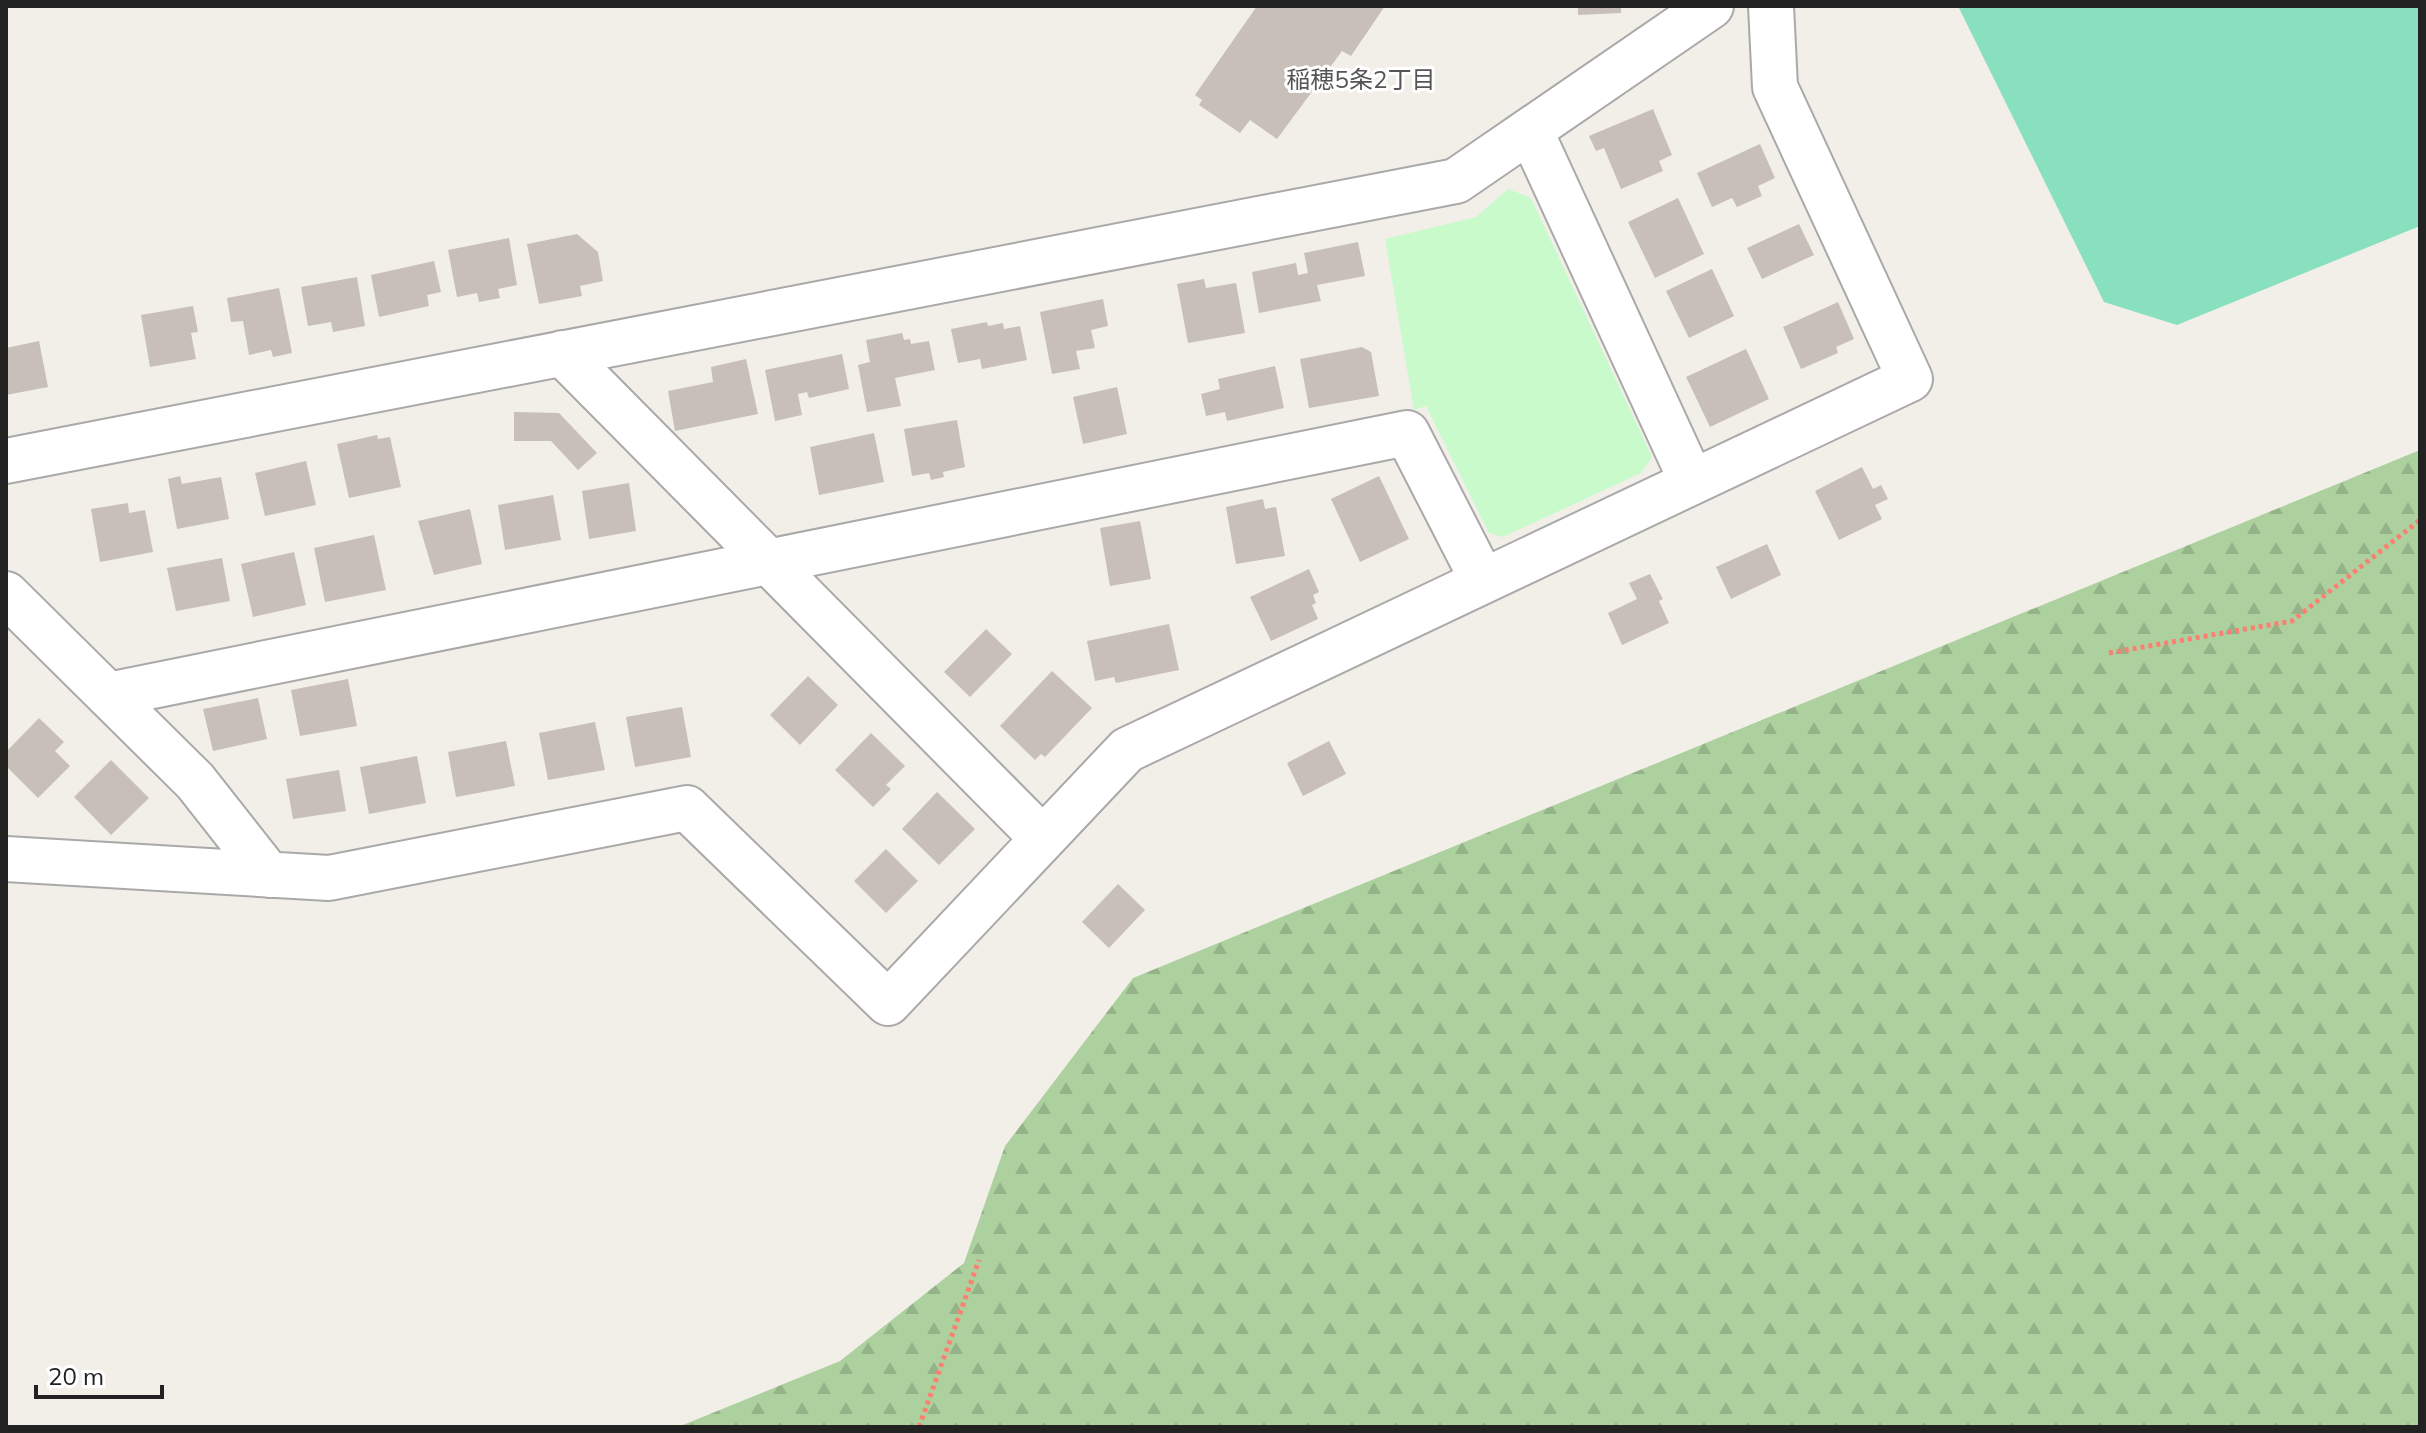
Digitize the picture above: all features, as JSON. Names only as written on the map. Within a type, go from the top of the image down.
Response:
[{"type":"street","points":[[6,461],[1456,181],[1711,6]]},
{"type":"street","points":[[6,859],[329,878],[687,808],[888,1003],[1127,750],[1910,379],[1775,87],[1771,6]]},
{"type":"street","points":[[1530,130],[1692,482]]},
{"type":"street","points":[[562,353],[1043,839]]},
{"type":"street","points":[[108,695],[1407,433],[1483,581]]},
{"type":"street","points":[[6,594],[195,781],[269,875]]},
{"type":"path","points":[[2109,653],[2292,621],[2420,520]]},
{"type":"path","points":[[919,1427],[979,1260]]},
{"type":"green space","points":[[1958,6],[2420,6],[2420,226],[2177,325],[2104,302]]},
{"type":"green space","points":[[1508,189],[1531,198],[1652,457],[1641,473],[1503,537],[1489,533],[1426,406],[1414,410],[1385,239],[1476,217]]},
{"type":"green space","points":[[2420,450],[2420,1427],[678,1427],[840,1361],[964,1263],[1005,1146],[1133,978]]},
{"type":"building","points":[[1257,6],[1385,6],[1351,56],[1342,51],[1277,139],[1250,120],[1240,133],[1199,105],[1202,100],[1195,95]]},
{"type":"building","points":[[1578,6],[1621,6],[1621,13],[1578,15]]},
{"type":"building","points":[[1653,109],[1672,155],[1659,161],[1663,171],[1621,189],[1604,148],[1596,151],[1589,136]]},
{"type":"building","points":[[1760,144],[1775,178],[1758,186],[1762,196],[1737,207],[1732,198],[1712,207],[1697,173]]},
{"type":"building","points":[[1678,198],[1704,254],[1655,278],[1628,222]]},
{"type":"building","points":[[1799,224],[1814,255],[1762,279],[1747,248]]},
{"type":"building","points":[[577,234],[598,252],[603,281],[580,286],[582,296],[539,304],[527,244]]},
{"type":"building","points":[[509,238],[517,285],[498,289],[500,298],[479,302],[477,293],[457,297],[448,250]]},
{"type":"building","points":[[1358,242],[1365,276],[1317,285],[1321,301],[1259,313],[1252,272],[1296,263],[1298,275],[1308,273],[1304,253]]},
{"type":"building","points":[[434,261],[441,292],[427,295],[429,306],[379,317],[371,275]]},
{"type":"building","points":[[1712,269],[1734,316],[1689,338],[1666,291]]},
{"type":"building","points":[[357,277],[365,326],[333,332],[331,322],[308,326],[301,287]]},
{"type":"building","points":[[1204,279],[1206,288],[1236,283],[1245,333],[1188,343],[1177,284]]},
{"type":"building","points":[[279,288],[292,353],[273,357],[271,350],[249,355],[243,321],[231,322],[227,298]]},
{"type":"building","points":[[1103,299],[1108,326],[1091,330],[1095,348],[1076,351],[1080,369],[1052,374],[1040,312]]},
{"type":"building","points":[[1838,302],[1854,339],[1836,347],[1838,353],[1801,369],[1783,327]]},
{"type":"building","points":[[193,306],[198,332],[191,333],[196,359],[150,367],[141,315]]},
{"type":"building","points":[[987,322],[988,326],[1003,323],[1004,329],[1020,326],[1027,360],[982,369],[980,359],[958,363],[951,329]]},
{"type":"building","points":[[902,333],[904,340],[910,339],[911,344],[929,341],[935,370],[895,378],[901,406],[867,412],[858,365],[870,362],[866,340]]},
{"type":"building","points":[[39,341],[48,387],[6,395],[6,348]]},
{"type":"building","points":[[1362,347],[1371,352],[1379,396],[1309,408],[1300,359]]},
{"type":"building","points":[[1746,349],[1769,399],[1710,427],[1686,377]]},
{"type":"building","points":[[842,354],[849,389],[809,398],[807,392],[798,394],[802,415],[775,421],[765,370]]},
{"type":"building","points":[[746,359],[758,414],[675,431],[668,391],[713,382],[711,367]]},
{"type":"building","points":[[1275,366],[1284,408],[1227,421],[1225,412],[1206,416],[1201,394],[1220,389],[1218,379]]},
{"type":"building","points":[[1117,387],[1127,434],[1083,444],[1073,397]]},
{"type":"building","points":[[514,412],[559,413],[597,453],[578,470],[551,441],[514,441]]},
{"type":"building","points":[[957,420],[965,467],[943,472],[944,477],[931,480],[929,473],[912,476],[904,429]]},
{"type":"building","points":[[874,433],[884,482],[819,495],[810,447]]},
{"type":"building","points":[[377,435],[378,439],[390,437],[401,487],[349,498],[337,444]]},
{"type":"building","points":[[306,461],[316,505],[265,516],[255,473]]},
{"type":"building","points":[[1862,467],[1873,489],[1881,485],[1888,499],[1875,505],[1882,519],[1839,540],[1815,491]]},
{"type":"building","points":[[180,476],[182,484],[221,477],[229,519],[177,529],[168,479]]},
{"type":"building","points":[[1379,476],[1409,539],[1360,562],[1331,499]]},
{"type":"building","points":[[629,483],[636,531],[589,539],[582,491]]},
{"type":"building","points":[[553,495],[561,540],[505,550],[498,505]]},
{"type":"building","points":[[1263,499],[1265,509],[1276,507],[1285,556],[1236,564],[1226,507]]},
{"type":"building","points":[[128,503],[129,513],[145,510],[153,552],[100,562],[91,509]]},
{"type":"building","points":[[470,509],[482,564],[434,575],[418,521]]},
{"type":"building","points":[[1140,521],[1151,579],[1110,586],[1100,528]]},
{"type":"building","points":[[374,535],[386,590],[325,602],[314,548]]},
{"type":"building","points":[[1767,544],[1781,575],[1731,599],[1716,567]]},
{"type":"building","points":[[294,552],[306,605],[253,617],[241,564]]},
{"type":"building","points":[[222,558],[230,601],[176,611],[167,568]]},
{"type":"building","points":[[1309,569],[1319,592],[1313,595],[1316,603],[1312,605],[1318,619],[1271,641],[1250,597]]},
{"type":"building","points":[[1650,574],[1663,599],[1659,601],[1669,623],[1622,645],[1608,613],[1637,599],[1629,583]]},
{"type":"building","points":[[1169,624],[1179,670],[1116,683],[1114,677],[1095,681],[1087,641]]},
{"type":"building","points":[[986,629],[1012,654],[970,697],[944,672]]},
{"type":"building","points":[[1052,671],[1092,708],[1045,757],[1041,754],[1035,760],[1000,726]]},
{"type":"building","points":[[808,676],[838,705],[800,745],[770,715]]},
{"type":"building","points":[[348,679],[357,726],[300,736],[291,690]]},
{"type":"building","points":[[258,698],[267,739],[213,751],[203,709]]},
{"type":"building","points":[[682,707],[691,757],[635,767],[626,717]]},
{"type":"building","points":[[39,718],[64,742],[55,751],[70,766],[38,798],[6,766],[6,752]]},
{"type":"building","points":[[595,722],[605,770],[548,780],[539,733]]},
{"type":"building","points":[[871,733],[905,766],[886,785],[891,789],[873,807],[835,770]]},
{"type":"building","points":[[506,741],[515,786],[456,797],[448,752]]},
{"type":"building","points":[[1329,741],[1346,774],[1303,796],[1287,763]]},
{"type":"building","points":[[417,756],[426,803],[369,814],[360,767]]},
{"type":"building","points":[[111,760],[149,798],[111,835],[74,797]]},
{"type":"building","points":[[339,770],[346,811],[293,819],[286,779]]},
{"type":"building","points":[[937,792],[975,829],[939,865],[902,829]]},
{"type":"building","points":[[886,849],[918,881],[886,913],[854,881]]},
{"type":"building","points":[[1118,884],[1145,910],[1109,948],[1082,922]]},
{"type":"district","name":"稲穂5条2丁目","points":[[1361,80]]}]
